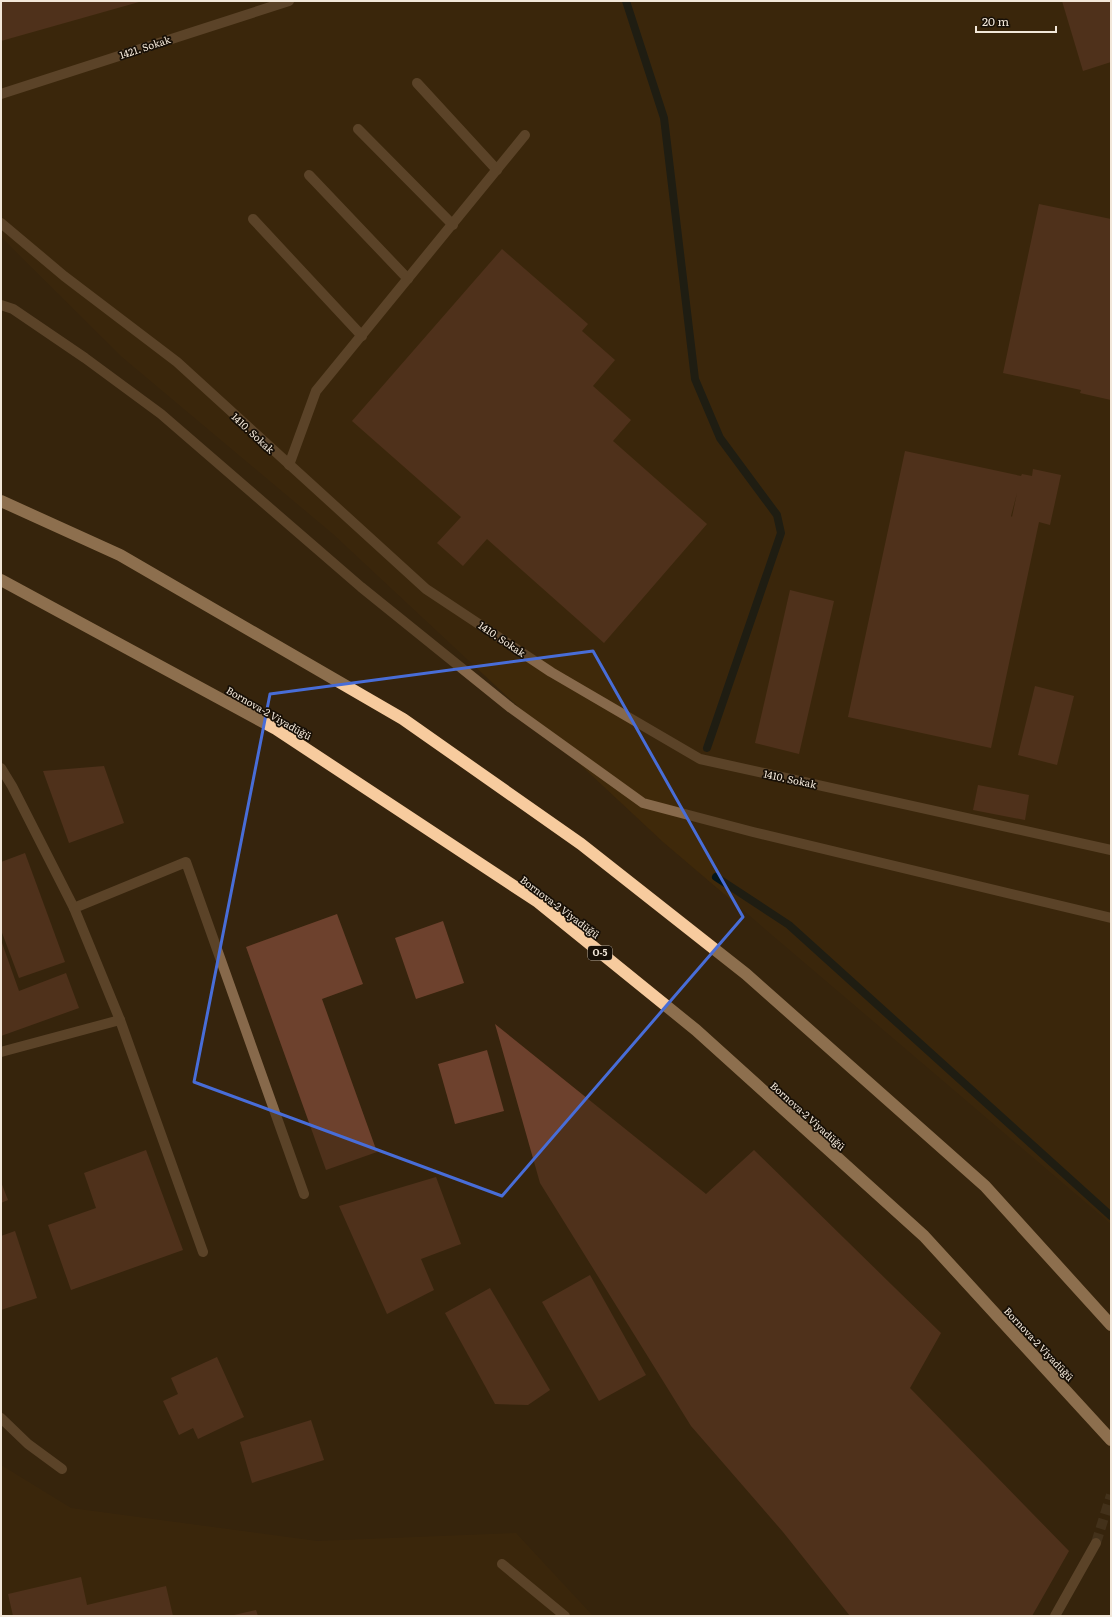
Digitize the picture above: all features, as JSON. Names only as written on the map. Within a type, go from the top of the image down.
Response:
[{"type":"highway","points":[[1,501],[120,555],[403,719],[581,844],[746,974],[985,1186],[1111,1325]]},
{"type":"highway","name":"Bornova-2 Viyadüğü","points":[[1,580],[276,729],[538,902],[696,1030],[924,1236],[1111,1440]]},
{"type":"street","name":"1421. Sokak","points":[[1,94],[289,1]]},
{"type":"street","points":[[417,83],[497,170]]},
{"type":"street","points":[[358,129],[453,224]]},
{"type":"street","points":[[289,465],[316,391],[525,135]]},
{"type":"street","points":[[309,175],[408,279]]},
{"type":"street","points":[[253,219],[362,336]]},
{"type":"street","name":"1410. Sokak","points":[[1,223],[64,276],[177,362],[426,589],[551,672],[700,759],[1111,850]]},
{"type":"street","points":[[1,305],[13,309],[85,358],[161,414],[361,587],[511,708],[643,803],[885,864],[1111,918]]},
{"type":"street","points":[[1,768],[12,786],[74,908],[120,1020],[203,1252]]},
{"type":"street","points":[[74,908],[186,862],[304,1194]]},
{"type":"street","points":[[1,1052],[120,1020]]},
{"type":"street","points":[[1,1418],[28,1444],[62,1469]]},
{"type":"street","points":[[1055,1616],[1096,1543]]},
{"type":"street","points":[[502,1564],[565,1616]]},
{"type":"highlighted area","points":[[593,651],[743,917],[502,1196],[194,1082],[270,694]]},
{"type":"shaded area","points":[[1,1],[1111,1],[1111,1224],[663,842],[333,534],[122,357],[1,237]]},
{"type":"shaded area","points":[[1,1465],[71,1508],[317,1541],[516,1533],[593,1616],[1,1616]]},
{"type":"building","points":[[1,1],[139,1],[139,2],[1,41]]},
{"type":"building","points":[[1062,1],[1111,1],[1111,62],[1083,71]]},
{"type":"building","points":[[1039,204],[1111,219],[1111,400],[1080,393],[1081,390],[1003,373]]},
{"type":"building","points":[[502,249],[588,324],[582,331],[615,360],[593,386],[631,420],[613,441],[707,524],[604,643],[487,539],[463,566],[437,543],[461,517],[352,421]]},
{"type":"building","points":[[905,451],[1021,476],[1022,474],[1032,476],[1033,469],[1061,475],[1050,525],[1039,522],[991,748],[848,717]],"holes":[[[1017,493],[1012,517],[1011,516]]]},
{"type":"building","points":[[790,590],[834,601],[799,754],[755,743]]},
{"type":"building","points":[[1035,686],[1074,696],[1057,765],[1018,755]]},
{"type":"building","points":[[104,766],[124,823],[69,843],[43,771]]},
{"type":"building","points":[[978,785],[1029,795],[1025,820],[973,810]]},
{"type":"building","points":[[25,853],[65,962],[19,978],[1,930],[1,862]]},
{"type":"building","points":[[337,914],[363,984],[322,999],[377,1152],[326,1170],[246,947]]},
{"type":"building","points":[[443,921],[464,983],[416,999],[395,938]]},
{"type":"building","points":[[1,940],[19,991],[66,973],[79,1008],[1,1036]]},
{"type":"building","points":[[495,1024],[706,1194],[754,1150],[941,1333],[910,1388],[1069,1551],[1032,1616],[850,1616],[783,1532],[691,1426],[540,1183]]},
{"type":"building","points":[[487,1050],[504,1111],[455,1124],[438,1064]]},
{"type":"building","points":[[146,1150],[183,1250],[71,1290],[48,1225],[96,1208],[84,1173]]},
{"type":"building","points":[[436,1177],[461,1244],[421,1259],[434,1290],[387,1314],[339,1206]]},
{"type":"building","points":[[1,1182],[8,1200],[1,1203]]},
{"type":"building","points":[[15,1231],[37,1298],[1,1310],[1,1236]]},
{"type":"building","points":[[590,1275],[646,1375],[599,1401],[542,1302]]},
{"type":"building","points":[[490,1288],[550,1390],[528,1405],[495,1404],[445,1313]]},
{"type":"building","points":[[217,1357],[244,1417],[198,1439],[193,1428],[179,1435],[163,1401],[178,1394],[171,1378]]},
{"type":"building","points":[[311,1420],[324,1460],[252,1483],[240,1442]]},
{"type":"building","points":[[81,1577],[87,1605],[166,1586],[173,1616],[13,1616],[8,1594]]},
{"type":"building","points":[[256,1610],[258,1616],[234,1616],[234,1615]]},
{"type":"waterway","points":[[626,1],[664,118],[695,379],[720,438],[777,515],[781,533],[707,748]]},
{"type":"waterway","points":[[716,877],[789,925],[1111,1216]]},
{"type":"tunnel","points":[[1096,1543],[1111,1495]]}]
